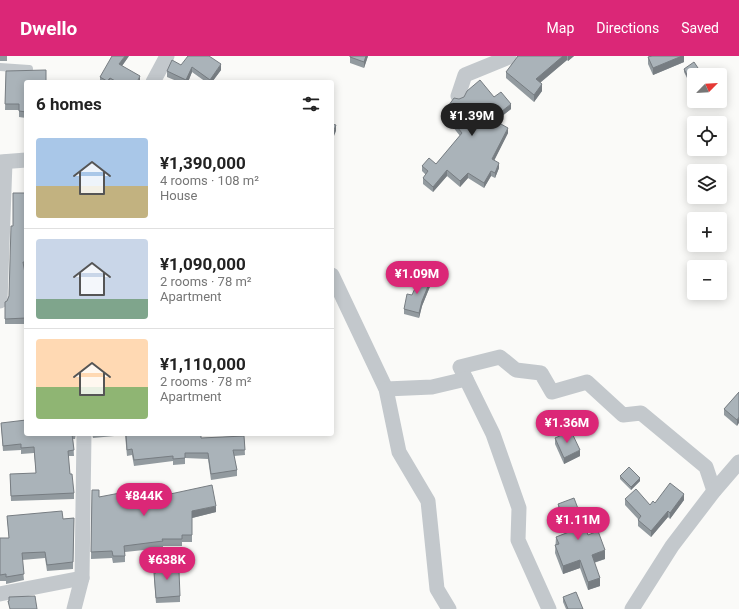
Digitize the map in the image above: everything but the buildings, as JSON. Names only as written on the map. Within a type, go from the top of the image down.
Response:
[{"type":"street","points":[[154,80],[167,56]]},
{"type":"street","points":[[458,96],[465,76],[509,56]]},
{"type":"street","points":[[0,301],[2,162],[24,160]]},
{"type":"street","points":[[334,279],[386,389],[399,452],[428,501],[437,589],[449,609]]},
{"type":"street","points":[[549,609],[518,540],[519,508],[493,434],[460,367],[500,357],[516,370],[541,373],[552,392],[588,382],[623,415],[641,413],[706,467],[714,491]]},
{"type":"street","points":[[386,389],[432,387],[466,379]]},
{"type":"street","points":[[74,609],[82,578],[84,436]]},
{"type":"street","points":[[632,609],[672,546],[714,491],[739,462]]},
{"type":"street","points":[[0,594],[82,578]]},
{"type":"lane","points":[[0,67],[29,69]]}]
